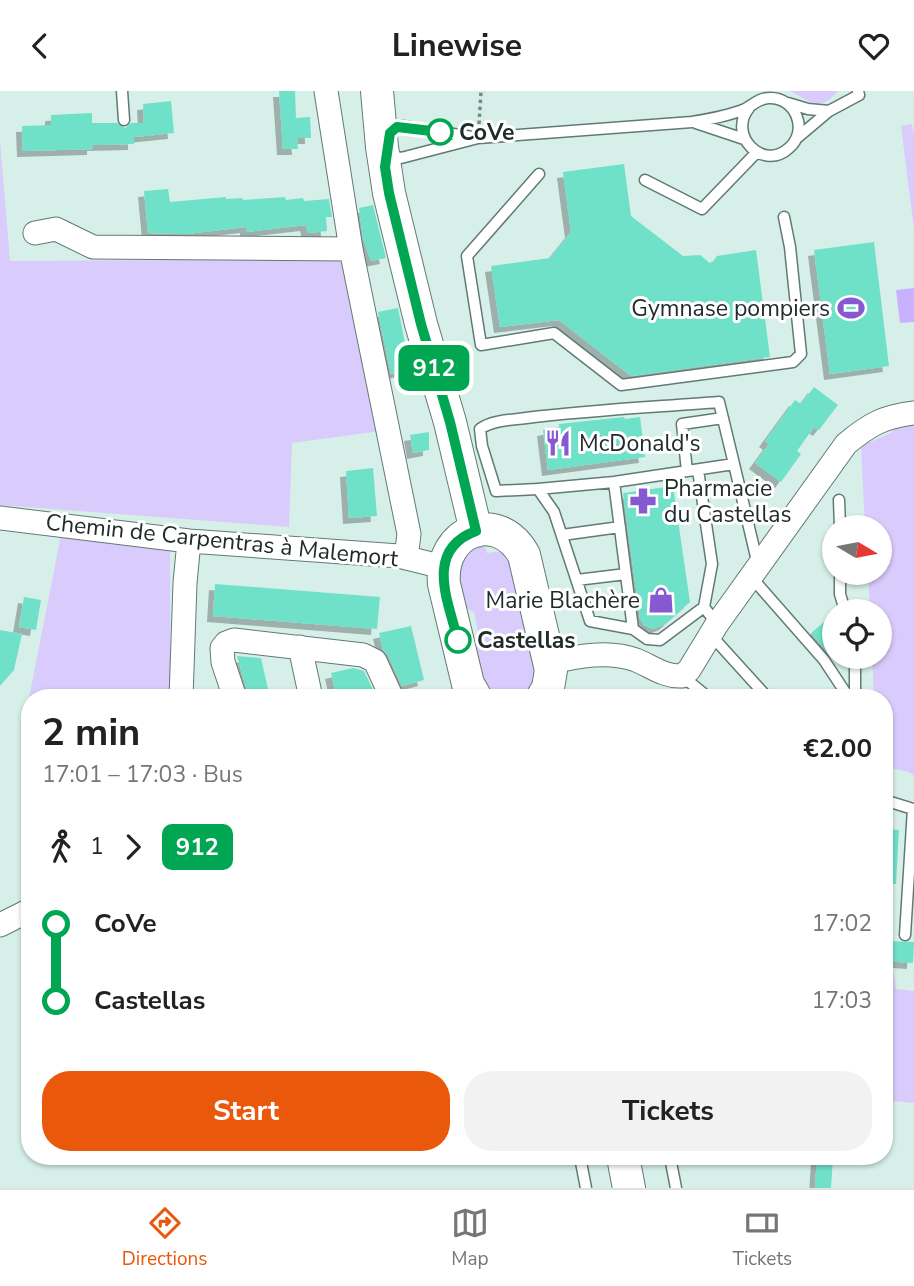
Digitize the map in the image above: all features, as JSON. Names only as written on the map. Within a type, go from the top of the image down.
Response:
[{"type":"main road","points":[[379,91],[476,531]]},
{"type":"main road","points":[[393,148],[395,91]]},
{"type":"main road","points":[[468,689],[444,584],[443,567],[450,548],[467,534],[476,531],[499,532],[520,548],[526,562],[550,663],[551,679],[546,689]]},
{"type":"main road","points":[[625,1165],[629,1188]]},
{"type":"street","points":[[326,91],[351,249],[409,534],[406,558]]},
{"type":"street","points":[[35,233],[56,229],[93,247],[351,249]]},
{"type":"street","points":[[550,663],[575,656],[614,656],[634,660],[667,675],[682,676],[690,670],[711,622],[755,573],[846,444],[868,425],[888,416],[914,413]]},
{"type":"street","name":"Chemin de Carpentras à Malemort","points":[[0,518],[190,541],[406,558],[443,567]]},
{"type":"street","points":[[181,689],[185,583],[190,541]]},
{"type":"street","points":[[231,689],[223,662],[222,648],[234,640],[363,655],[375,661],[388,689]]},
{"type":"street","points":[[300,647],[309,689]]},
{"type":"street","points":[[0,925],[21,914]]},
{"type":"lane","points":[[122,91],[124,120]]},
{"type":"lane","points":[[692,122],[744,139],[757,152],[774,155],[785,152],[829,111],[859,95],[858,91]]},
{"type":"lane","points":[[393,148],[478,138],[692,122],[724,116],[770,97],[807,109],[829,111]]},
{"type":"lane","points":[[788,103],[798,119],[797,138]]},
{"type":"lane","points":[[744,139],[742,120],[748,107]]},
{"type":"lane","points":[[393,148],[478,138]]},
{"type":"lane","points":[[645,180],[702,209],[757,152]]},
{"type":"lane","points":[[539,174],[467,257],[481,345],[554,333],[621,385],[793,362],[801,354],[790,247],[784,217]]},
{"type":"lane","points":[[734,464],[614,482],[496,491],[482,446],[480,429],[485,425],[552,415],[719,402],[734,464],[755,573],[824,660],[843,689]]},
{"type":"lane","points":[[723,418],[682,424],[712,564],[711,622],[761,689]]},
{"type":"lane","points":[[614,482],[633,629]]},
{"type":"lane","points":[[538,489],[554,512],[590,621],[633,629],[647,639],[660,640],[711,622]]},
{"type":"lane","points":[[839,500],[840,515]]},
{"type":"lane","points":[[562,535],[620,527]]},
{"type":"lane","points":[[577,580],[626,574]]},
{"type":"lane","points":[[855,669],[855,689]]},
{"type":"lane","points":[[682,676],[698,689]]},
{"type":"lane","points":[[893,803],[913,809],[905,935]]},
{"type":"lane","points":[[582,1165],[586,1188]]},
{"type":"lane","points":[[672,1165],[676,1188]]},
{"type":"path","points":[[472,91],[483,92],[478,138]]},
{"type":"shaded area","points":[[790,91],[838,91],[825,102],[814,103]]},
{"type":"shaded area","points":[[912,124],[914,135],[914,229],[901,126]]},
{"type":"shaded area","points":[[0,141],[10,261],[345,259],[381,431],[292,443],[289,527],[0,505]]},
{"type":"shaded area","points":[[914,288],[914,322],[900,323],[896,290]]},
{"type":"shaded area","points":[[914,420],[914,776],[909,772],[893,769],[893,689],[874,689],[873,669],[892,669],[892,599],[869,599],[869,585],[892,585],[892,515],[864,515],[861,446],[891,433],[899,422]]},
{"type":"shaded area","points":[[61,535],[170,549],[170,689],[31,689]]},
{"type":"shaded area","points":[[484,544],[487,553],[502,551],[509,560],[537,669],[530,689],[485,689],[474,651],[480,642],[474,612],[464,607],[458,577],[460,560],[473,548]]},
{"type":"shaded area","points":[[893,970],[896,989],[914,991],[914,1103],[893,1101]]},
{"type":"building","points":[[279,91],[295,91],[296,118],[310,117],[311,138],[297,138],[298,149],[283,149]]},
{"type":"building","points":[[171,101],[174,133],[134,137],[134,144],[93,145],[93,149],[23,151],[22,126],[51,125],[51,115],[92,113],[92,123],[117,123],[125,128],[131,123],[144,123],[143,104]]},
{"type":"building","points":[[624,164],[631,216],[683,256],[700,255],[711,264],[717,256],[756,250],[770,357],[631,376],[559,320],[500,327],[491,266],[550,258],[571,232],[563,172]]},
{"type":"building","points":[[168,189],[170,202],[226,197],[243,200],[285,197],[286,200],[303,198],[304,201],[329,199],[332,217],[326,217],[327,231],[308,233],[306,225],[246,232],[246,227],[186,234],[148,233],[144,191]]},
{"type":"building","points":[[373,205],[386,258],[371,261],[363,238],[359,208]]},
{"type":"building","name":"Gymnase pompiers","points":[[874,242],[889,366],[830,374],[814,250]]},
{"type":"building","points":[[398,308],[406,348],[409,348],[414,364],[401,366],[402,371],[391,374],[378,312]]},
{"type":"building","points":[[814,387],[838,405],[819,430],[814,427],[797,451],[801,454],[781,482],[755,463],[769,444],[765,441],[795,400],[801,404]]},
{"type":"building","points":[[640,417],[645,457],[548,470],[543,430],[559,427],[559,424]]},
{"type":"building","points":[[429,432],[429,450],[413,453],[410,435]]},
{"type":"building","points":[[373,468],[377,516],[349,518],[346,471]]},
{"type":"building","points":[[673,486],[690,602],[665,624],[653,629],[644,625],[640,618],[623,493]]},
{"type":"building","points":[[215,584],[380,597],[377,629],[213,616]]},
{"type":"building","points":[[24,597],[41,600],[36,630],[19,627]]},
{"type":"building","points":[[822,624],[822,646],[811,633]]},
{"type":"building","points":[[411,626],[424,680],[402,686],[383,650],[379,633]]},
{"type":"building","points":[[0,630],[22,634],[14,670],[0,686]]},
{"type":"building","points":[[237,656],[261,658],[268,689],[247,689]]},
{"type":"building","points":[[353,668],[364,671],[373,689],[335,689],[331,673]]},
{"type":"building","points":[[893,830],[899,830],[896,884],[893,884]]},
{"type":"building","points":[[893,941],[914,942],[913,963],[893,962]]},
{"type":"building","points":[[816,1165],[832,1165],[831,1188],[815,1188]]},
{"type":"bus line","name":"912","points":[[440,132],[397,127],[390,133],[385,167],[421,324],[450,422],[476,531],[456,541],[446,555],[443,567],[444,584],[458,640]]},
{"type":"place","name":"CoVe","points":[[440,132]]},
{"type":"place","name":"Gymnase pompiers","points":[[851,308]]},
{"type":"place","name":"McDonald's","points":[[558,443]]},
{"type":"place","name":"Pharmacie du Castellas","points":[[643,501]]},
{"type":"place","name":"Marie Blachère","points":[[661,600]]},
{"type":"place","name":"Castellas","points":[[458,640]]}]
